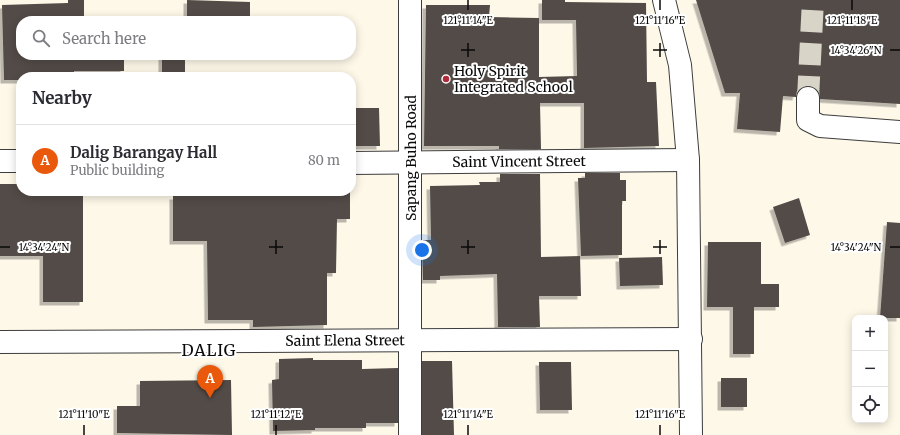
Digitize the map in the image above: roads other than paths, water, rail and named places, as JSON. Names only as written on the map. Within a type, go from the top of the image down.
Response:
[{"type":"street","name":"Sapang Buho Road","points":[[410,0],[410,435]]},
{"type":"street","points":[[664,0],[680,65],[688,160],[691,435]]},
{"type":"street","points":[[808,98],[808,120],[820,126],[900,132]]},
{"type":"street","name":"Saint Vincent Street","points":[[356,163],[688,160]]},
{"type":"street","points":[[0,161],[16,161]]},
{"type":"street","name":"Saint Elena Street","points":[[0,342],[691,339]]},
{"type":"tunnel","points":[[808,98],[813,0]]},
{"type":"place","name":"Holy Spirit Integrated School","points":[[446,79]]},
{"type":"place","name":"Dalig Barangay Hall","points":[[210,398]]},
{"type":"district","name":"DALIG","points":[[209,350]]}]
